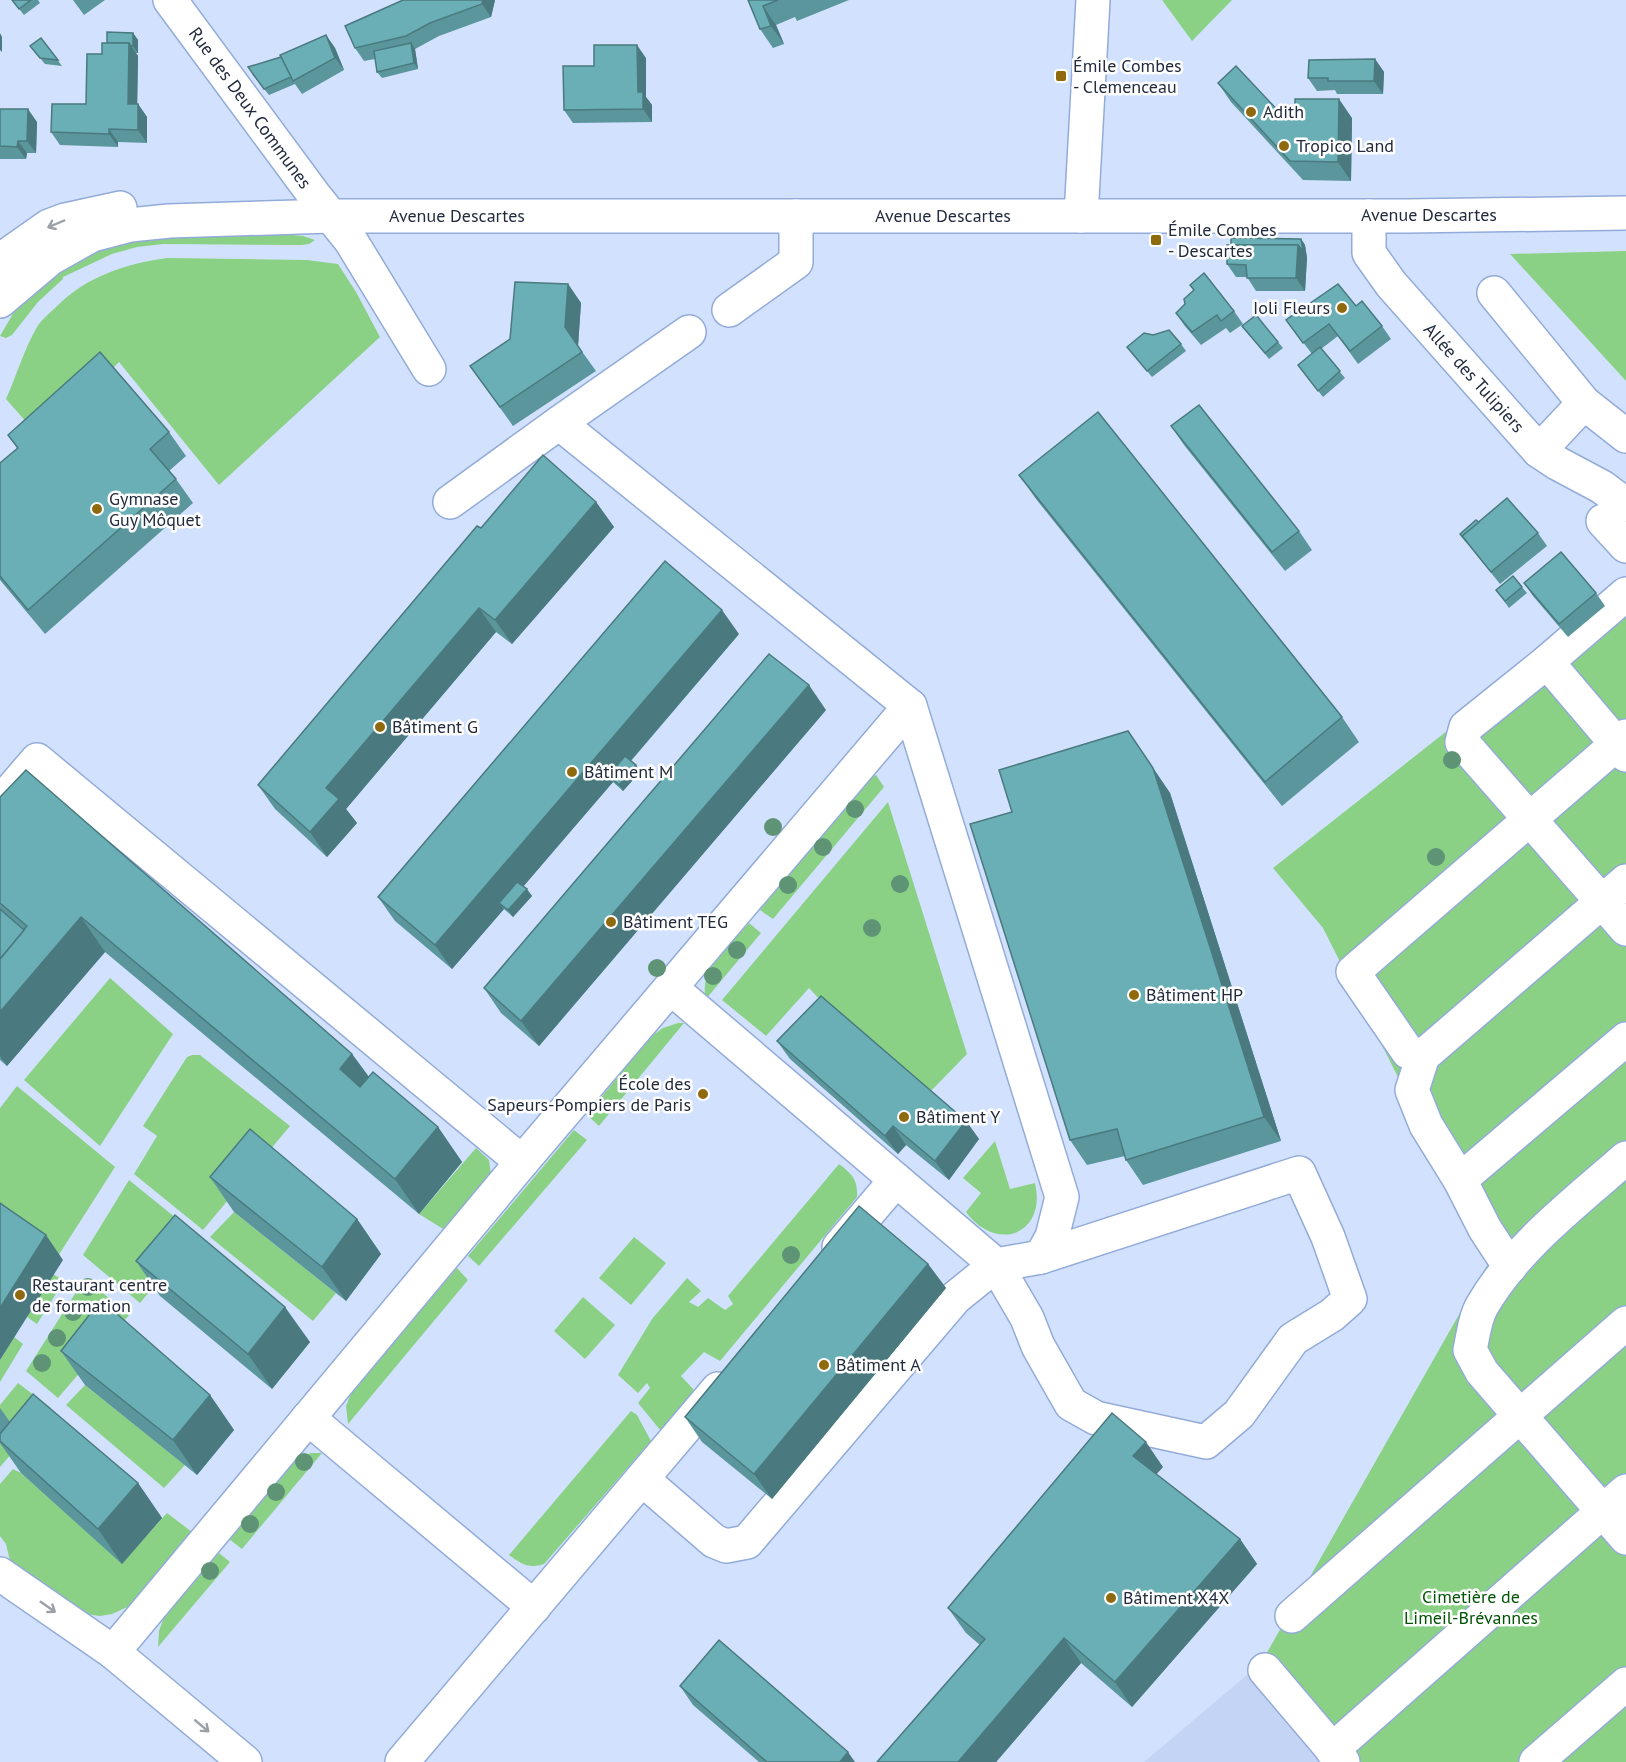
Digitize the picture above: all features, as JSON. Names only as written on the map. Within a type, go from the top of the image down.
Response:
[{"type":"main road","name":"Rue des Deux Communes","points":[[170,0],[351,241],[429,369]]},
{"type":"main road","points":[[1081,216],[1093,0]]},
{"type":"main road","points":[[2,259],[49,226],[65,220],[120,208],[176,207],[259,217]]},
{"type":"main road","name":"Avenue Descartes","points":[[259,217],[1369,216],[1626,213]]},
{"type":"main road","points":[[729,310],[796,262],[796,216]]},
{"type":"main road","name":"Allée des Tulipiers","points":[[1369,216],[1369,253],[1391,284],[1539,451],[1602,487],[1615,513],[1626,546]]},
{"type":"main road","points":[[0,300],[51,258],[92,235],[130,225],[259,217]]},
{"type":"main road","points":[[2,259],[51,258]]},
{"type":"main road","points":[[0,300],[2,259]]},
{"type":"main road","points":[[1494,293],[1584,403],[1626,435]]},
{"type":"main road","points":[[450,502],[689,332]]},
{"type":"main road","points":[[1539,451],[1584,403]]},
{"type":"main road","points":[[559,423],[910,706],[1062,1197],[1052,1237],[1041,1257]]},
{"type":"main road","points":[[1626,594],[1466,727],[1462,742],[1626,929]]},
{"type":"main road","points":[[1423,1056],[1407,1052],[1353,972],[1528,819],[1623,745],[1547,662]]},
{"type":"main road","points":[[112,1652],[522,1162],[910,706]]},
{"type":"main road","points":[[0,803],[37,760],[522,1162]]},
{"type":"main road","points":[[1510,1267],[1485,1229],[1460,1180],[1426,1125],[1412,1090],[1423,1056],[1626,881]]},
{"type":"main road","points":[[642,1479],[714,1541],[726,1546],[747,1542],[955,1298],[996,1265],[1041,1257],[1299,1173],[1328,1237],[1350,1299],[1332,1315],[1293,1339],[1239,1414],[1206,1442],[1096,1418],[1071,1404],[1038,1346],[1027,1318],[996,1265],[671,988]]},
{"type":"main road","points":[[1460,1180],[1626,1039]]},
{"type":"main road","points":[[1626,1158],[1567,1210],[1510,1267],[1481,1307],[1470,1350],[1482,1372],[1520,1415],[1615,1501],[1626,1538]]},
{"type":"main road","points":[[819,1271],[896,1180]]},
{"type":"main road","points":[[1292,1616],[1626,1323]]},
{"type":"main road","points":[[402,1762],[734,1370]]},
{"type":"main road","points":[[308,1418],[534,1607]]},
{"type":"main road","points":[[1265,1670],[1337,1756],[1615,1501]]},
{"type":"main road","points":[[0,1574],[112,1652],[245,1762]]},
{"type":"main road","points":[[1536,1762],[1626,1684]]},
{"type":"shaded area","points":[[1254,1669],[1334,1762],[1144,1762]]},
{"type":"green space","points":[[1162,0],[1232,0],[1192,41]]},
{"type":"green space","points":[[281,234],[303,236],[315,240],[302,245],[163,244],[137,247],[112,254],[63,277],[38,302],[12,335],[6,338],[0,336],[18,305],[36,284],[114,238]]},
{"type":"green space","points":[[1626,251],[1626,381],[1510,254]]},
{"type":"green space","points":[[167,258],[307,260],[338,264],[380,337],[219,485],[119,362],[43,441],[6,399],[37,327],[68,296],[107,273]]},
{"type":"green space","name":"Cimetière de Limeil-Brévannes","points":[[1626,590],[1626,1762],[1334,1762],[1261,1663],[1490,1260],[1323,928],[1273,868]]},
{"type":"green space","points":[[876,775],[884,787],[773,919],[760,910],[855,792]]},
{"type":"green space","points":[[888,802],[967,1054],[927,1095],[836,1017],[809,988],[766,1036],[722,1000]]},
{"type":"green space","points":[[749,923],[761,933],[706,999],[705,988],[711,967],[725,948]]},
{"type":"green space","points":[[110,978],[173,1034],[100,1146],[24,1080]]},
{"type":"green space","points":[[684,1023],[599,1126],[587,1115],[650,1037],[663,1028]]},
{"type":"green space","points":[[200,1055],[290,1126],[203,1230],[134,1174],[157,1136],[143,1126],[187,1057]]},
{"type":"green space","points":[[17,1086],[115,1167],[58,1256],[0,1216],[0,1108]]},
{"type":"green space","points":[[574,1130],[587,1140],[479,1266],[468,1256]]},
{"type":"green space","points":[[995,1141],[1010,1189],[1035,1183],[1037,1201],[1034,1215],[1026,1226],[1004,1235],[991,1232],[978,1225],[966,1212],[981,1193],[963,1178]]},
{"type":"green space","points":[[476,1148],[489,1160],[491,1175],[448,1232],[419,1214]]},
{"type":"green space","points":[[839,1164],[853,1178],[857,1197],[720,1361],[704,1352],[681,1376],[694,1390],[661,1431],[638,1403],[650,1388],[647,1383],[638,1393],[618,1375],[652,1319],[687,1278],[701,1291],[689,1302],[698,1307],[708,1298],[725,1310],[733,1304],[728,1296]]},
{"type":"green space","points":[[129,1180],[197,1235],[140,1303],[83,1255]]},
{"type":"green space","points":[[234,1212],[336,1293],[313,1321],[210,1237]]},
{"type":"green space","points":[[634,1237],[666,1263],[631,1305],[599,1278]]},
{"type":"green space","points":[[457,1268],[468,1280],[348,1424],[346,1406],[352,1391]]},
{"type":"green space","points":[[53,1274],[64,1281],[37,1324],[27,1317]]},
{"type":"green space","points":[[85,1278],[129,1315],[58,1398],[26,1371]]},
{"type":"green space","points":[[583,1297],[615,1325],[585,1359],[554,1331]]},
{"type":"green space","points":[[14,1337],[23,1344],[0,1382],[0,1360]]},
{"type":"green space","points":[[18,1383],[51,1408],[0,1467],[0,1405]]},
{"type":"green space","points":[[85,1385],[185,1465],[164,1488],[66,1405]]},
{"type":"green space","points":[[631,1411],[637,1415],[651,1441],[544,1564],[525,1565],[509,1555]]},
{"type":"green space","points":[[311,1453],[322,1453],[242,1549],[229,1539],[296,1459]]},
{"type":"green space","points":[[13,1469],[21,1473],[122,1563],[167,1513],[192,1532],[132,1605],[112,1614],[100,1616],[85,1614],[11,1565],[6,1544],[0,1536],[0,1484]]},
{"type":"green space","points":[[219,1553],[230,1562],[158,1647],[159,1631],[164,1617]]},
{"type":"building","points":[[12,0],[31,0],[19,9]]},
{"type":"building","points":[[403,0],[483,0],[482,4],[430,23],[406,36],[355,48],[345,26]]},
{"type":"building","points":[[748,0],[778,0],[763,6],[771,26],[760,29]]},
{"type":"building","points":[[107,32],[133,33],[133,46],[129,43],[107,43]]},
{"type":"building","points":[[326,35],[335,58],[293,81],[280,55]]},
{"type":"building","points":[[41,38],[58,60],[40,58],[30,46]]},
{"type":"building","points":[[102,43],[129,43],[128,104],[138,104],[138,130],[109,129],[109,134],[51,132],[52,104],[86,104],[87,54],[102,54]]},
{"type":"building","points":[[411,43],[414,63],[377,72],[374,51]]},
{"type":"building","points":[[594,45],[637,45],[638,92],[643,92],[643,109],[564,110],[563,66],[594,66]]},
{"type":"building","points":[[281,57],[291,77],[264,89],[248,67]]},
{"type":"building","points":[[1375,59],[1374,81],[1328,81],[1328,78],[1308,78],[1309,60]]},
{"type":"building","points":[[1236,66],[1284,117],[1285,113],[1295,112],[1295,99],[1339,99],[1338,162],[1290,161],[1218,83]]},
{"type":"building","points":[[0,109],[28,109],[27,141],[18,141],[17,147],[0,146]]},
{"type":"building","points":[[1231,238],[1301,239],[1303,251],[1298,245],[1231,245]]},
{"type":"building","points":[[1227,245],[1298,245],[1296,278],[1247,278],[1246,265],[1227,264]]},
{"type":"building","points":[[1204,273],[1234,311],[1221,321],[1217,315],[1192,332],[1176,313],[1185,304],[1184,299],[1194,290],[1190,285]]},
{"type":"building","points":[[515,282],[568,284],[565,327],[582,352],[500,407],[470,366],[510,339]]},
{"type":"building","points":[[1338,284],[1356,306],[1362,301],[1382,326],[1350,351],[1329,324],[1303,343],[1286,320]]},
{"type":"building","points":[[1256,315],[1278,342],[1265,353],[1242,326]]},
{"type":"building","points":[[1169,330],[1181,344],[1147,371],[1127,347],[1144,333],[1153,335]]},
{"type":"building","points":[[1320,347],[1340,371],[1318,391],[1298,365]]},
{"type":"building","name":"Gymnase Guy Môquet","points":[[100,352],[169,432],[150,449],[176,479],[28,610],[0,576],[0,463],[18,448],[8,435]]},
{"type":"building","points":[[1199,405],[1299,531],[1272,552],[1171,426]]},
{"type":"building","points":[[1098,412],[1342,717],[1265,782],[1019,475]]},
{"type":"building","points":[[543,455],[596,502],[495,620],[479,608],[326,788],[339,799],[310,832],[258,785],[477,526],[481,528]]},
{"type":"building","points":[[1507,498],[1538,533],[1491,572],[1462,536]]},
{"type":"building","points":[[1476,520],[1479,522],[1462,536],[1467,542],[1460,534]]},
{"type":"building","points":[[1561,552],[1596,593],[1559,624],[1524,583]]},
{"type":"building","points":[[665,561],[722,610],[435,945],[378,897]]},
{"type":"building","points":[[1513,576],[1522,587],[1505,601],[1496,590]]},
{"type":"building","points":[[769,654],[809,685],[521,1021],[484,988]]},
{"type":"building","name":"Bâtiment HP","points":[[1128,731],[1153,768],[1264,1117],[1126,1160],[1117,1129],[1070,1140],[970,824],[1012,812],[999,770]]},
{"type":"building","points":[[625,756],[636,765],[619,785],[609,775]]},
{"type":"building","points":[[26,770],[352,1054],[340,1069],[360,1087],[373,1072],[438,1127],[395,1179],[81,917],[0,1012],[0,959],[27,926],[0,903],[0,797]]},
{"type":"building","points":[[517,882],[527,889],[508,910],[499,903]]},
{"type":"building","points":[[0,909],[24,930],[0,959]]},
{"type":"building","name":"Bâtiment Y","points":[[821,996],[966,1121],[935,1161],[893,1126],[885,1136],[777,1041]]},
{"type":"building","points":[[250,1129],[357,1219],[322,1267],[210,1177]]},
{"type":"building","points":[[0,1203],[46,1235],[0,1308]]},
{"type":"building","name":"Bâtiment A","points":[[859,1206],[928,1264],[754,1474],[685,1417]]},
{"type":"building","points":[[175,1215],[285,1307],[248,1354],[136,1261]]},
{"type":"building","points":[[101,1300],[210,1395],[173,1440],[61,1351]]},
{"type":"building","points":[[33,1394],[138,1483],[98,1529],[0,1441],[0,1434]]},
{"type":"building","name":"Bâtiment X4X","points":[[1112,1413],[1146,1442],[1133,1456],[1240,1539],[1115,1682],[1064,1638],[958,1762],[877,1762],[985,1639],[948,1608]]},
{"type":"building","points":[[719,1640],[848,1752],[840,1762],[767,1762],[680,1686]]},
{"type":"place","name":"Émile Combes - Clemenceau","points":[[1061,76]]},
{"type":"place","name":"Adith","points":[[1251,112]]},
{"type":"place","name":"Tropico Land","points":[[1284,146]]},
{"type":"place","name":"Émile Combes - Descartes","points":[[1156,240]]},
{"type":"place","name":"Ioli Fleurs","points":[[1342,308]]},
{"type":"place","name":"Gymnase Guy Môquet","points":[[97,509]]},
{"type":"place","name":"Bâtiment G","points":[[380,727]]},
{"type":"place","name":"Bâtiment M","points":[[572,772]]},
{"type":"place","name":"Bâtiment TEG","points":[[611,922]]},
{"type":"place","name":"Bâtiment HP","points":[[1134,995]]},
{"type":"place","name":"École des Sapeurs-Pompiers de Paris","points":[[703,1094]]},
{"type":"place","name":"Bâtiment Y","points":[[904,1117]]},
{"type":"place","name":"Restaurant centre de formation","points":[[20,1295]]},
{"type":"place","name":"Bâtiment A","points":[[824,1365]]},
{"type":"place","name":"Bâtiment X4X","points":[[1111,1598]]}]
